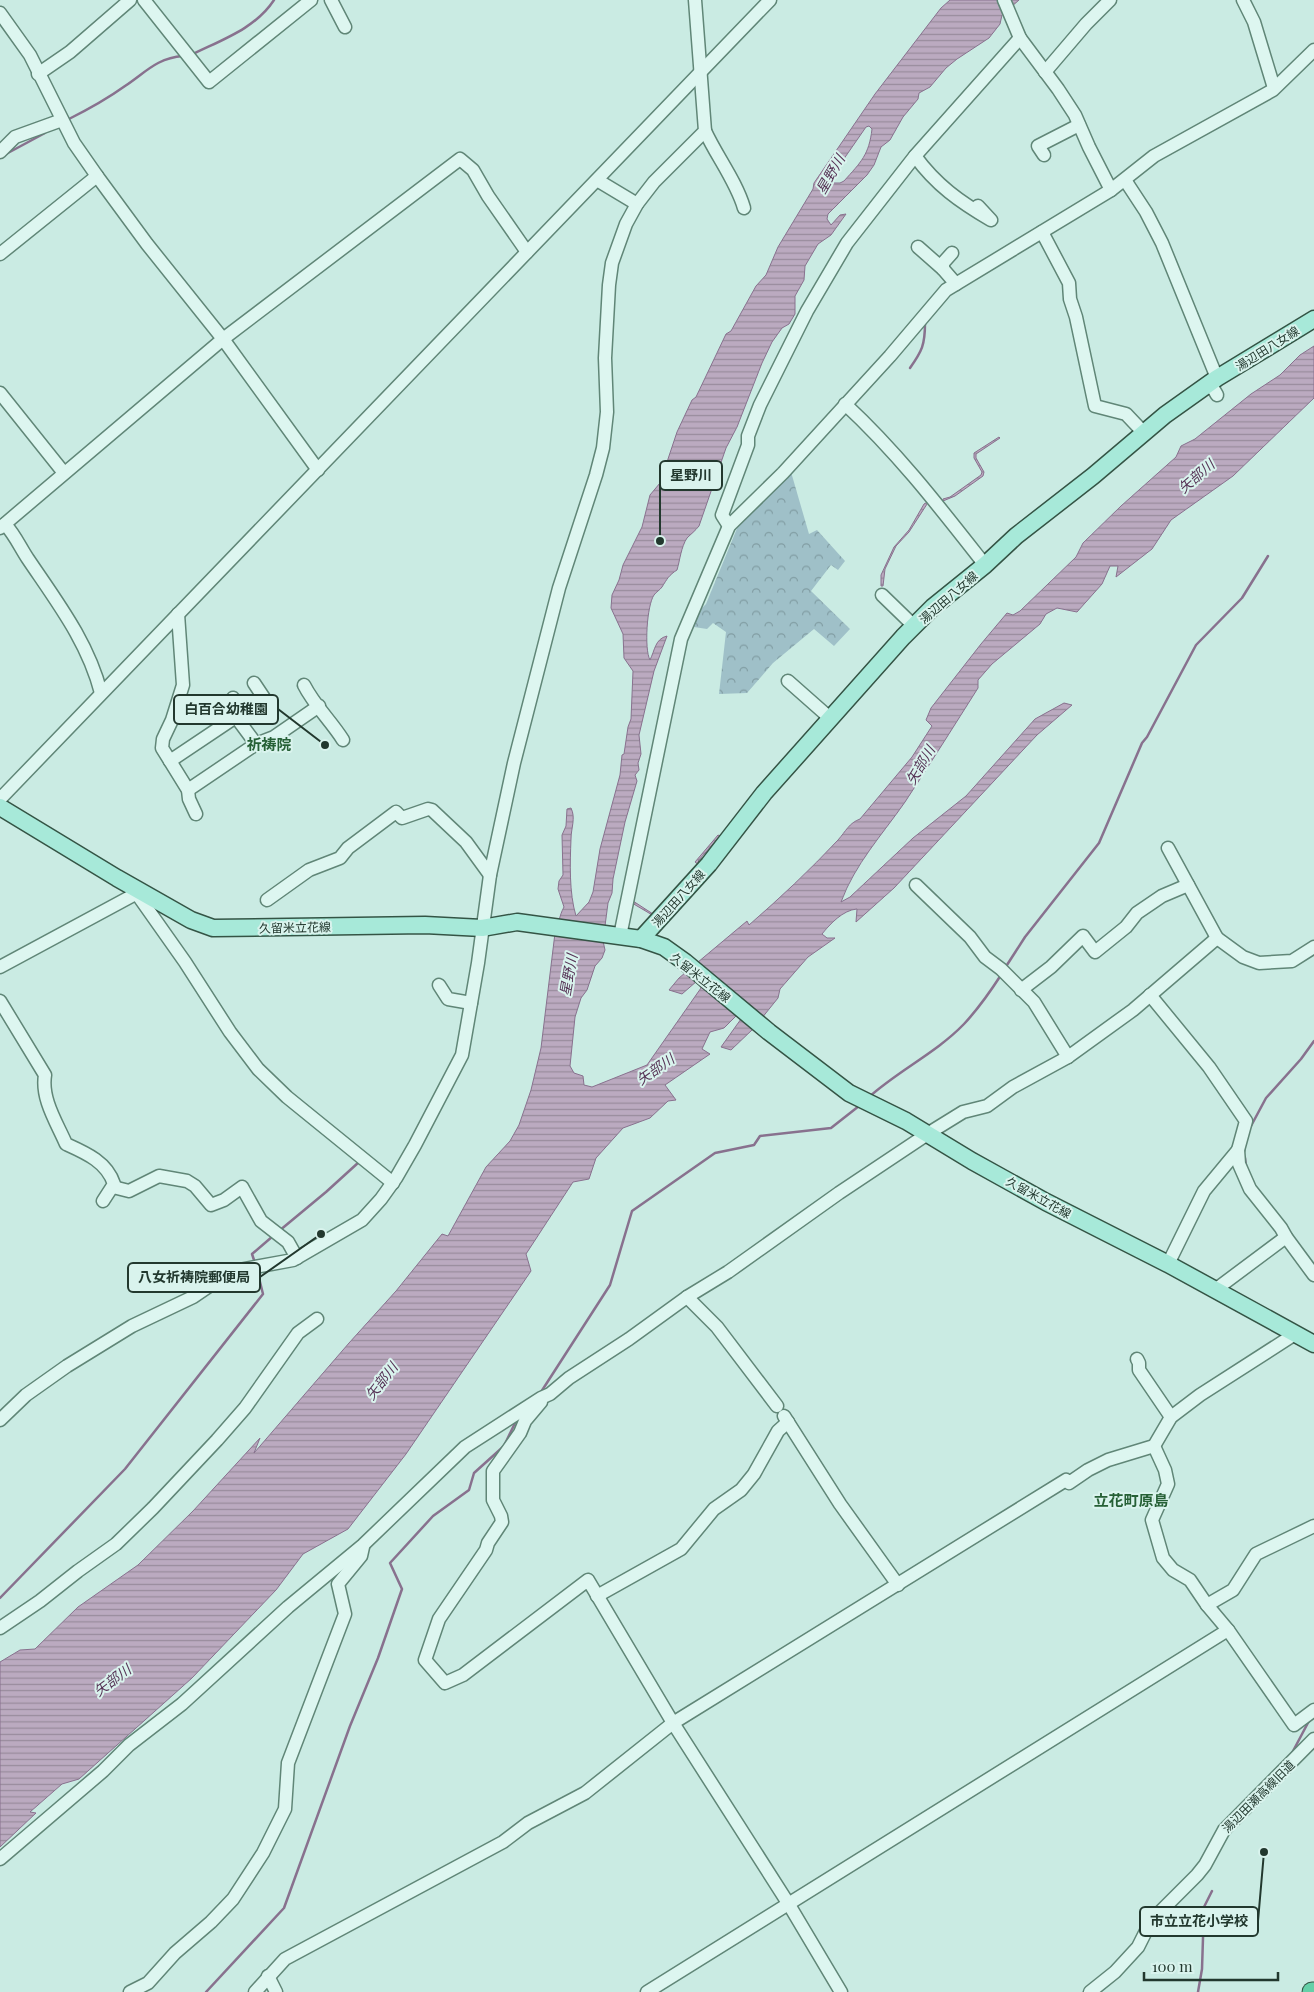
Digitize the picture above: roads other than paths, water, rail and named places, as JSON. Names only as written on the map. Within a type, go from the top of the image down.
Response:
[{"type":"main road","name":"湯辺田八女線","points":[[641,939],[709,864],[764,793],[914,626],[933,608],[985,565],[1016,536],[1093,476],[1165,414],[1215,386],[1314,319]]},
{"type":"main road","name":"久留米立花線","points":[[0,807],[139,892],[191,920],[213,928],[425,925],[482,928],[517,922],[641,939],[664,947],[849,1093],[929,1133],[972,1162],[1168,1264],[1314,1344]]},
{"type":"street","points":[[38,74],[70,52],[130,0]]},
{"type":"street","points":[[144,0],[209,82],[311,0]]},
{"type":"street","points":[[331,0],[345,27]]},
{"type":"street","points":[[695,0],[702,71],[705,132],[741,197],[744,208]]},
{"type":"street","points":[[0,799],[770,0]]},
{"type":"street","points":[[1004,0],[1020,38],[1058,89],[1079,125],[1111,190]]},
{"type":"street","points":[[1045,72],[1086,24],[1110,0]]},
{"type":"street","points":[[1243,0],[1254,22],[1274,88]]},
{"type":"street","points":[[0,13],[30,55],[74,143],[148,244],[223,339],[318,470]]},
{"type":"street","points":[[729,526],[722,515],[760,405],[807,311],[847,243],[915,156],[1020,38]]},
{"type":"street","points":[[617,936],[681,639],[729,526],[783,473],[890,356],[946,290],[1111,190],[1154,156],[1274,88],[1314,50]]},
{"type":"street","points":[[0,152],[15,137],[62,120]]},
{"type":"street","points":[[1044,156],[1038,146],[1079,125]]},
{"type":"street","points":[[0,1420],[26,1394],[132,1326],[193,1297],[215,1282],[239,1270],[297,1258],[362,1220],[381,1200],[415,1145],[462,1055],[490,875],[514,764],[559,588],[596,476],[603,448],[607,412],[605,358],[612,263],[626,224],[637,204],[654,182],[705,132]]},
{"type":"street","points":[[915,156],[929,175],[944,190],[991,220],[978,206]]},
{"type":"street","points":[[101,693],[95,668],[72,623],[27,558],[16,536],[2,526],[223,339],[460,159],[473,170],[488,196],[527,252]]},
{"type":"street","points":[[0,254],[97,176]]},
{"type":"street","points":[[597,180],[637,204]]},
{"type":"street","points":[[1125,180],[1146,212],[1162,243],[1215,386]]},
{"type":"street","points":[[1042,232],[1069,283],[1070,299],[1076,317],[1095,406],[1126,414],[1144,433]]},
{"type":"street","points":[[918,247],[943,269],[956,284]]},
{"type":"street","points":[[943,269],[943,263],[952,253]]},
{"type":"street","points":[[0,393],[64,473]]},
{"type":"street","points":[[845,404],[875,431],[923,486],[985,565]]},
{"type":"street","points":[[882,595],[914,626]]},
{"type":"street","points":[[178,614],[182,685],[172,720],[163,738],[162,748],[188,790],[189,799],[196,814]]},
{"type":"street","points":[[788,680],[831,718]]},
{"type":"street","points":[[170,762],[264,698],[254,684]]},
{"type":"street","points":[[304,685],[343,740]]},
{"type":"street","points":[[233,698],[239,715],[256,744]]},
{"type":"street","points":[[188,790],[256,744],[274,737],[319,706]]},
{"type":"street","points":[[267,900],[309,870],[340,858],[348,848],[396,812],[402,818],[428,809],[432,810],[466,842],[490,875]]},
{"type":"street","points":[[1168,848],[1217,938],[1243,957],[1259,963],[1292,961],[1314,947]]},
{"type":"street","points":[[916,885],[970,937],[985,957],[1004,972],[1034,1002],[1068,1057]]},
{"type":"street","points":[[1021,990],[1051,966],[1083,936],[1095,952],[1126,927],[1137,913],[1162,896],[1188,885]]},
{"type":"street","points":[[0,967],[139,892],[234,1038],[258,1069],[287,1097],[393,1182]]},
{"type":"street","points":[[0,1859],[103,1771],[129,1745],[182,1704],[288,1607],[363,1545],[465,1447],[550,1394],[569,1378],[629,1339],[687,1297],[728,1272],[839,1192],[929,1133],[963,1112],[987,1106],[1013,1087],[1068,1057],[1111,1027],[1217,938]]},
{"type":"street","points":[[439,985],[448,999],[470,1003]]},
{"type":"street","points":[[1150,995],[1209,1067],[1246,1121],[1238,1150],[1239,1164],[1246,1182],[1282,1228],[1286,1237],[1314,1275]]},
{"type":"street","points":[[0,1001],[45,1075],[46,1099],[66,1144],[88,1154],[102,1164],[112,1178],[113,1187],[103,1201]]},
{"type":"street","points":[[1168,1264],[1204,1191],[1238,1150]]},
{"type":"street","points":[[113,1187],[129,1191],[159,1176],[187,1181],[195,1186],[211,1205],[224,1200],[242,1187],[261,1221],[288,1242],[297,1258]]},
{"type":"street","points":[[1215,1290],[1286,1237]]},
{"type":"street","points":[[687,1297],[717,1327],[783,1415],[840,1504],[898,1586]]},
{"type":"street","points":[[0,1628],[40,1601],[122,1538],[160,1501],[245,1408],[298,1333],[317,1319]]},
{"type":"street","points":[[255,1992],[285,1959],[503,1842],[528,1823],[585,1793],[673,1724],[1066,1480],[1069,1483],[1088,1470],[1108,1460],[1154,1446],[1171,1417],[1295,1334]]},
{"type":"street","points":[[1137,1359],[1139,1370],[1171,1417]]},
{"type":"street","points":[[541,1398],[541,1404],[525,1421],[520,1433],[493,1471],[493,1500],[502,1522],[488,1543],[486,1550],[439,1619],[425,1660],[445,1683],[463,1675],[588,1580],[673,1724],[788,1903],[841,1992]]},
{"type":"street","points":[[594,1591],[681,1549],[714,1508],[741,1490],[754,1474],[778,1431],[783,1415]]},
{"type":"street","points":[[1154,1446],[1165,1470],[1168,1484],[1152,1520],[1163,1558],[1173,1570],[1190,1580],[1207,1605],[1228,1630],[1294,1726],[1314,1710]]},
{"type":"street","points":[[1207,1605],[1233,1590],[1256,1554],[1314,1526]]},
{"type":"street","points":[[130,1992],[148,1983],[175,1952],[212,1922],[233,1900],[264,1853],[285,1809],[288,1763],[345,1614],[338,1584],[361,1556],[363,1545]]},
{"type":"street","points":[[647,1992],[1228,1630]]},
{"type":"street","name":"湯辺田瀬高線旧道","points":[[1090,1992],[1115,1972],[1138,1947],[1151,1921],[1193,1881],[1205,1865],[1224,1830],[1314,1738]]},
{"type":"street","points":[[268,1976],[276,1992]]},
{"type":"water","name":"矢部川","points":[[950,0],[1019,0],[1002,15],[1000,24],[989,38],[957,59],[946,68],[930,87],[919,93],[918,99],[903,117],[890,140],[881,147],[874,165],[867,175],[828,214],[827,219],[831,225],[840,215],[846,214],[831,235],[818,244],[805,266],[804,280],[795,296],[795,314],[789,324],[782,328],[772,342],[762,363],[737,427],[726,448],[699,526],[685,542],[677,570],[668,577],[652,600],[648,617],[647,637],[650,660],[658,642],[667,636],[654,671],[639,735],[641,754],[638,763],[639,770],[635,775],[637,781],[625,822],[613,879],[612,893],[608,903],[603,941],[605,950],[602,958],[595,966],[575,1017],[570,1066],[574,1073],[583,1076],[584,1085],[592,1087],[647,1065],[701,988],[697,981],[682,994],[669,990],[679,978],[747,921],[749,925],[806,873],[850,825],[860,819],[912,757],[932,726],[926,720],[931,708],[1007,613],[1013,615],[1020,611],[1076,557],[1083,543],[1176,457],[1181,446],[1195,439],[1251,394],[1280,375],[1300,355],[1314,346],[1314,398],[1233,476],[1171,520],[1152,549],[1116,577],[1118,566],[1110,566],[1102,584],[1077,612],[1057,608],[1046,614],[1040,624],[992,664],[978,680],[978,688],[905,802],[861,862],[841,902],[850,897],[913,838],[966,796],[1035,719],[1064,703],[1072,705],[1037,735],[894,888],[856,922],[857,909],[837,918],[829,926],[822,934],[827,938],[835,938],[808,957],[780,989],[778,998],[753,1029],[731,1050],[721,1047],[741,1019],[736,1016],[724,1028],[710,1032],[702,1049],[710,1054],[665,1085],[676,1100],[668,1101],[650,1118],[623,1128],[596,1158],[589,1179],[573,1182],[526,1254],[531,1271],[406,1454],[348,1529],[303,1554],[276,1590],[192,1678],[79,1779],[62,1784],[30,1812],[36,1813],[0,1847],[0,1662],[20,1650],[35,1649],[78,1607],[138,1565],[193,1511],[260,1438],[254,1453],[396,1291],[442,1234],[448,1236],[486,1167],[510,1141],[519,1125],[531,1090],[541,1048],[555,933],[564,907],[558,889],[559,881],[563,875],[562,835],[566,826],[567,809],[571,808],[573,816],[570,878],[576,916],[589,902],[593,892],[600,849],[620,775],[622,755],[624,754],[631,719],[633,671],[624,658],[623,634],[611,608],[612,595],[623,565],[642,527],[650,495],[660,483],[677,432],[726,334],[731,331],[756,286],[766,275],[778,247],[813,189],[814,183],[875,94],[941,8]],"holes":[[[869,126],[872,129],[869,145],[860,163],[844,181],[834,183],[832,176],[866,127]]]},
{"type":"water","points":[[999,437],[976,454],[976,458],[984,472],[983,476],[955,496],[943,501],[943,499],[950,497],[981,475],[982,472],[974,458],[974,453]]},
{"type":"water","points":[[929,501],[909,532],[896,546],[885,569],[883,586],[881,586],[881,575],[894,547],[909,530],[924,504]]},
{"type":"water","points":[[718,835],[720,836],[698,861],[702,865],[654,916],[632,903],[633,901],[653,914],[699,865],[695,862]]},
{"type":"waterway","points":[[191,55],[237,33],[257,19],[274,0]]},
{"type":"waterway","points":[[67,120],[111,95],[159,63],[174,57],[183,56]]},
{"type":"waterway","points":[[6,154],[45,133]]},
{"type":"waterway","points":[[910,368],[922,347],[925,323]]},
{"type":"waterway","points":[[1005,968],[1025,937],[1099,843],[1142,743],[1196,645],[1242,598],[1268,556]]},
{"type":"waterway","points":[[869,1097],[942,1044],[964,1024],[1001,975]]},
{"type":"waterway","points":[[1251,1126],[1266,1098],[1301,1059],[1314,1041]]},
{"type":"waterway","points":[[541,1392],[610,1285],[632,1211],[715,1153],[754,1145],[760,1136],[831,1128],[859,1106]]},
{"type":"waterway","points":[[1245,1158],[1246,1166]]},
{"type":"waterway","points":[[279,1231],[359,1162]]},
{"type":"waterway","points":[[255,1263],[252,1254],[273,1236]]},
{"type":"waterway","points":[[0,1598],[125,1469],[263,1294],[257,1270]]},
{"type":"waterway","points":[[206,1992],[284,1908],[402,1589],[390,1563],[433,1516],[469,1490],[474,1473],[504,1446],[516,1421]]},
{"type":"waterway","points":[[1283,1763],[1292,1753],[1310,1719]]},
{"type":"waterway","points":[[1198,1992],[1202,1969],[1204,1907],[1212,1891]]},
{"type":"place","name":"星野川","points":[[660,541]]},
{"type":"place","name":"白百合幼稚園","points":[[325,745]]},
{"type":"place","name":"八女祈祷院郵便局","points":[[321,1234]]},
{"type":"place","name":"市立立花小学校","points":[[1264,1852]]},
{"type":"district","name":"祈祷院","points":[[269,744]]},
{"type":"district","name":"立花町原島","points":[[1131,1500]]}]
